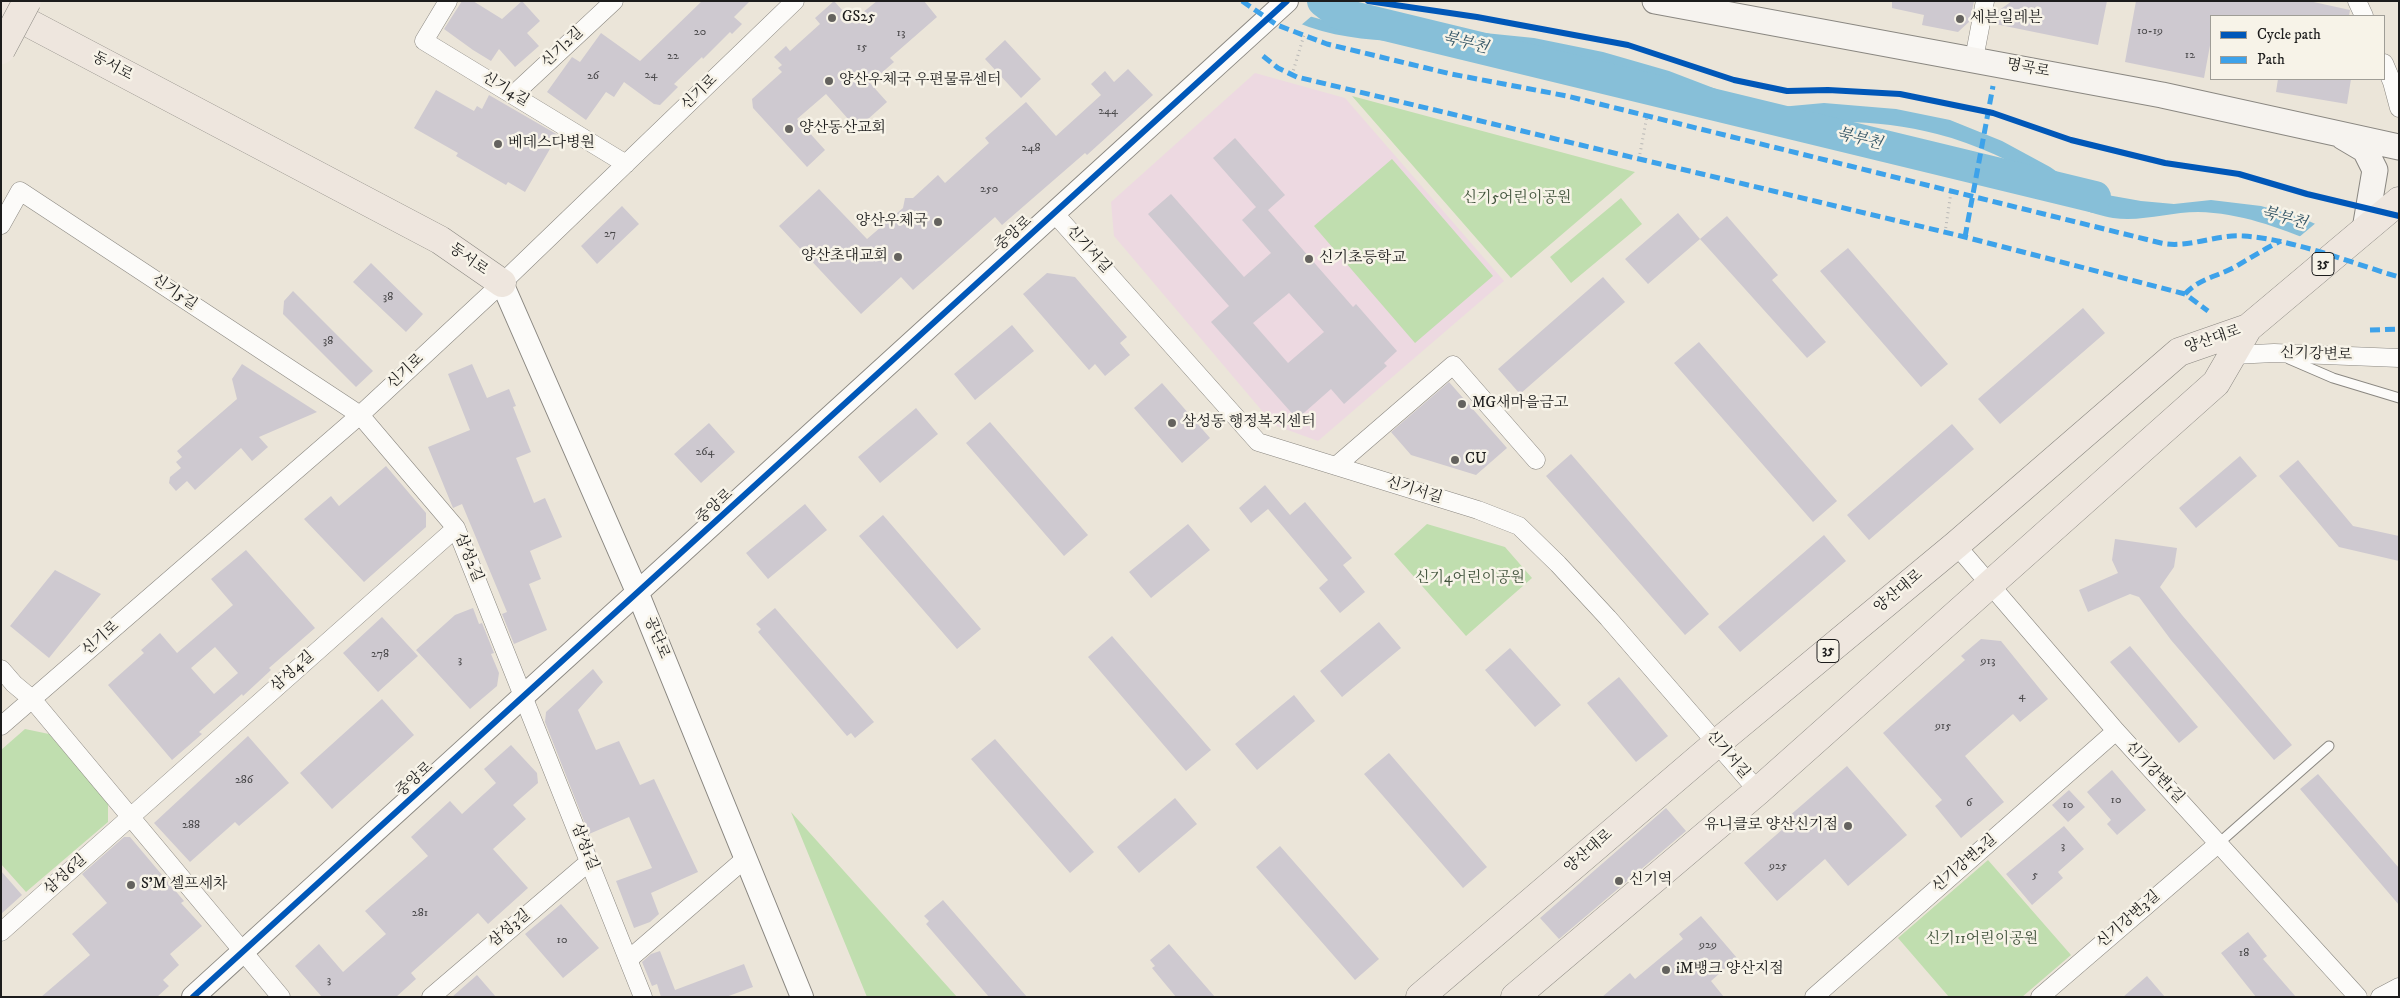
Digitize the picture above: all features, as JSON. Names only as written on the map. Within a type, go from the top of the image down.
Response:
[{"type":"main road","name":"동서로","points":[[2,1],[23,20],[440,240],[502,283]]},
{"type":"main road","points":[[1,50],[27,1]]},
{"type":"main road","name":"동서로","points":[[31,1],[59,18],[410,204],[469,240],[502,283]]},
{"type":"main road","name":"명곡로","points":[[1654,1],[2162,95],[2399,147]]},
{"type":"main road","points":[[2335,132],[2365,150],[2375,170],[2365,229]]},
{"type":"main road","name":"35","points":[[2248,328],[2399,201]]},
{"type":"main road","name":"양산대로","points":[[1515,997],[1758,791],[2216,383],[2248,328]]},
{"type":"main road","name":"양산대로","points":[[1420,997],[1716,743],[1956,544],[2179,352],[2248,328]]},
{"type":"street","name":"신기4길","points":[[448,1],[424,41],[626,164]]},
{"type":"street","name":"신기2길","points":[[513,95],[614,1]]},
{"type":"street","name":"신기로","points":[[1,726],[360,415],[502,283],[795,1]]},
{"type":"street","name":"중앙로","points":[[194,997],[1287,1]]},
{"type":"street","points":[[1974,59],[1984,1]]},
{"type":"street","points":[[2357,1],[2364,15]]},
{"type":"street","points":[[2385,65],[2399,108]]},
{"type":"street","name":"신기5길","points":[[1,225],[20,191],[360,415]]},
{"type":"street","name":"신기서길","points":[[1055,214],[1258,442],[1478,510],[1519,526],[1558,564],[1608,618],[1758,791]]},
{"type":"street","name":"공단로","points":[[502,283],[638,594],[802,997]]},
{"type":"street","name":"신기강변로","points":[[2233,355],[2277,354],[2399,358]]},
{"type":"street","points":[[1336,466],[1453,366],[1536,460]]},
{"type":"street","name":"삼성2길","points":[[360,415],[456,528],[524,697]]},
{"type":"street","name":"삼성4길","points":[[131,817],[456,528]]},
{"type":"street","name":"신기강변1길","points":[[1956,544],[2116,731],[2358,997]]},
{"type":"street","points":[[1,668],[14,684],[32,700],[281,997]]},
{"type":"street","name":"삼성1길","points":[[524,697],[643,997]]},
{"type":"street","name":"신기강변2길","points":[[1814,997],[2116,731]]},
{"type":"street","name":"삼성6길","points":[[1,932],[131,817]]},
{"type":"street","name":"신기강변3길","points":[[2040,997],[2218,843]]},
{"type":"street","points":[[628,960],[746,858]]},
{"type":"street","name":"삼성3길","points":[[431,997],[590,861]]},
{"type":"street","points":[[2380,997],[2399,987]]},
{"type":"lane","points":[[2277,354],[2333,378],[2399,398]]},
{"type":"lane","points":[[2218,843],[2329,746]]},
{"type":"path","points":[[1292,75],[1304,35]]},
{"type":"path","points":[[1639,159],[1647,116]]},
{"type":"path","points":[[1946,232],[1951,192]]},
{"type":"shaded area","name":"신기초등학교","points":[[1255,73],[1345,98],[1504,281],[1318,441],[1274,425],[1114,236],[1111,202]]},
{"type":"green space","name":"신기5어린이공원","points":[[1352,96],[1635,172],[1511,278]]},
{"type":"green space","points":[[1392,159],[1493,276],[1415,343],[1314,226]]},
{"type":"green space","points":[[1621,198],[1642,224],[1571,283],[1550,257]]},
{"type":"green space","name":"신기4어린이공원","points":[[1427,524],[1505,547],[1532,578],[1466,636],[1394,554]]},
{"type":"green space","points":[[25,729],[49,734],[108,802],[108,822],[26,892],[1,864],[1,750]]},
{"type":"green space","points":[[791,812],[957,997],[867,997]]},
{"type":"green space","name":"신기11어린이공원","points":[[1988,860],[2071,955],[2022,997],[1949,997],[1898,938]]},
{"type":"water","points":[[1309,16],[1372,34],[1401,33],[1421,27],[1534,38],[1603,52],[1669,71],[1750,102],[1780,107],[1824,103],[1896,109],[1950,120],[2002,141],[2050,167],[2085,191],[2141,201],[2174,204],[2211,200],[2261,206],[2300,217],[2333,232],[2316,243],[2258,222],[2214,213],[2187,212],[2135,219],[2109,217],[2074,205],[2049,184],[2009,161],[1981,148],[1937,134],[1878,124],[1842,122],[1802,123],[1771,119],[1586,66],[1533,53],[1479,45],[1348,37],[1296,22]]},
{"type":"pier","points":[[1262,1],[1288,1],[1313,15],[1300,26]]},
{"type":"pier","points":[[2317,222],[2380,245],[2399,249],[2399,267],[2315,245],[2298,238]]},
{"type":"building","points":[[462,1],[473,1],[502,19],[522,1],[540,21],[527,33],[539,46],[515,67],[499,49],[491,61],[444,29]]},
{"type":"building","points":[[702,1],[750,1],[734,17],[742,24],[732,34],[730,32],[674,84],[678,87],[660,105],[654,104],[624,82],[614,97],[606,92],[586,120],[547,92],[572,57],[580,62],[601,33],[640,61]]},
{"type":"building","points":[[834,1],[852,21],[877,1],[924,1],[937,17],[890,58],[894,62],[870,83],[887,102],[857,129],[826,94],[797,119],[825,150],[807,167],[753,108],[752,99],[782,72],[778,68],[782,65],[774,57],[786,46],[790,51],[820,24],[815,18]]},
{"type":"building","points":[[1892,1],[1974,1],[1970,21],[1958,32],[1922,25],[1924,15],[1892,8]]},
{"type":"building","points":[[2012,1],[2107,1],[2098,45],[1995,24],[1998,11]]},
{"type":"building","points":[[2136,1],[2309,1],[2350,10],[2349,15],[2210,15],[2210,45],[2204,78],[2125,62]]},
{"type":"building","points":[[1005,40],[1041,79],[1021,98],[985,59]]},
{"type":"building","points":[[1128,69],[1153,95],[1087,155],[1085,153],[1002,225],[995,217],[913,290],[901,277],[861,314],[779,226],[819,189],[867,239],[903,208],[905,198],[913,198],[938,175],[945,183],[989,143],[985,138],[1026,102],[1056,136],[1101,95],[1091,84],[1105,71],[1114,82]]},
{"type":"building","points":[[2278,80],[2351,80],[2347,104],[2276,92]]},
{"type":"building","name":"베데스다병원","points":[[436,90],[474,111],[477,106],[482,109],[489,95],[558,135],[525,192],[508,182],[506,185],[456,156],[458,153],[414,128]]},
{"type":"building","points":[[1235,138],[1285,195],[1268,210],[1353,307],[1356,304],[1397,351],[1384,363],[1387,366],[1344,404],[1331,389],[1297,419],[1211,322],[1229,306],[1148,214],[1171,194],[1244,277],[1271,253],[1242,220],[1256,207],[1213,158]],"holes":[[[1289,293],[1324,332],[1288,363],[1253,323]]]},
{"type":"building","points":[[622,206],[639,224],[597,264],[581,246]]},
{"type":"building","points":[[1678,213],[1700,239],[1648,284],[1625,259]]},
{"type":"building","points":[[1727,216],[1778,275],[1772,280],[1826,342],[1807,358],[1700,239]]},
{"type":"building","points":[[1848,248],[1948,364],[1921,387],[1820,271]]},
{"type":"building","points":[[371,263],[423,314],[406,332],[353,282]]},
{"type":"building","points":[[1047,273],[1075,277],[1127,337],[1120,343],[1130,355],[1105,376],[1095,364],[1089,370],[1023,294]]},
{"type":"building","points":[[1603,277],[1625,302],[1520,394],[1498,369]]},
{"type":"building","points":[[293,291],[373,371],[356,387],[283,314],[284,301]]},
{"type":"building","points":[[2083,308],[2105,333],[2000,424],[1978,399]]},
{"type":"building","points":[[1012,325],[1034,351],[975,400],[954,374]]},
{"type":"building","points":[[1699,342],[1837,501],[1813,522],[1674,363]]},
{"type":"building","points":[[242,364],[317,412],[259,437],[268,447],[252,461],[241,448],[195,490],[187,481],[176,491],[169,483],[170,477],[181,468],[176,462],[182,457],[177,451],[237,399],[232,379]]},
{"type":"building","points":[[472,364],[487,398],[509,389],[516,406],[513,407],[531,452],[516,458],[534,503],[545,498],[562,537],[530,551],[541,579],[529,584],[547,630],[514,644],[502,614],[507,612],[462,504],[453,508],[428,447],[470,430],[448,374]]},
{"type":"building","points":[[1449,382],[1507,448],[1476,475],[1411,455],[1391,432]]},
{"type":"building","name":"삼성동 행정복지센터","points":[[1162,383],[1210,438],[1182,463],[1134,408]]},
{"type":"building","points":[[916,408],[938,434],[880,483],[858,457]]},
{"type":"building","points":[[990,422],[1088,535],[1064,556],[966,443]]},
{"type":"building","points":[[709,423],[735,452],[701,483],[674,454]]},
{"type":"building","points":[[1952,424],[1974,449],[1869,540],[1847,515]]},
{"type":"building","points":[[1571,454],[1709,614],[1685,635],[1546,476]]},
{"type":"building","points":[[2240,456],[2257,476],[2196,528],[2179,508]]},
{"type":"building","points":[[2298,460],[2353,526],[2399,536],[2399,561],[2339,547],[2279,476]]},
{"type":"building","points":[[386,466],[426,513],[426,527],[364,582],[304,519],[331,496],[339,506]]},
{"type":"building","points":[[1265,485],[1290,515],[1305,502],[1352,558],[1343,565],[1365,592],[1340,613],[1319,588],[1328,580],[1268,509],[1251,523],[1239,508]]},
{"type":"building","points":[[805,504],[827,530],[768,579],[746,553]]},
{"type":"building","points":[[883,515],[981,629],[957,649],[859,536]]},
{"type":"building","points":[[1188,524],[1210,550],[1151,598],[1129,572]]},
{"type":"building","points":[[1824,535],[1846,561],[1740,652],[1718,627]]},
{"type":"building","points":[[2115,539],[2177,548],[2174,567],[2160,587],[2292,745],[2274,760],[2171,640],[2139,597],[2130,594],[2088,612],[2079,590],[2118,573],[2112,560]]},
{"type":"building","points":[[246,550],[315,628],[269,668],[271,670],[243,696],[242,694],[199,732],[202,734],[172,760],[108,685],[144,653],[141,650],[160,633],[177,653],[233,605],[211,579]],"holes":[[[215,647],[238,673],[214,694],[191,668]]]},
{"type":"building","points":[[55,570],[101,594],[49,658],[10,626]]},
{"type":"building","points":[[473,608],[479,624],[482,623],[494,653],[491,654],[499,673],[497,686],[470,709],[416,650],[455,615]]},
{"type":"building","points":[[775,608],[874,722],[855,738],[851,733],[847,736],[758,632],[761,629],[756,624]]},
{"type":"building","points":[[382,617],[418,656],[378,692],[343,653]]},
{"type":"building","points":[[1379,622],[1401,648],[1342,697],[1320,671]]},
{"type":"building","points":[[1112,636],[1211,750],[1186,771],[1088,657]]},
{"type":"building","points":[[1981,639],[2001,641],[2048,699],[2020,722],[2013,714],[1965,756],[2004,802],[1961,838],[1935,806],[1942,800],[1883,733],[1965,660],[1961,656]]},
{"type":"building","points":[[2130,646],[2198,727],[2179,743],[2110,662]]},
{"type":"building","points":[[1510,648],[1561,705],[1535,727],[1485,670]]},
{"type":"building","points":[[593,669],[603,682],[578,710],[596,750],[619,741],[640,785],[654,779],[698,872],[651,893],[659,914],[650,922],[634,928],[616,881],[652,868],[629,817],[589,834],[545,722],[546,712]]},
{"type":"building","points":[[1619,677],[1668,736],[1636,762],[1587,703]]},
{"type":"building","points":[[1294,695],[1315,721],[1257,770],[1235,744]]},
{"type":"building","points":[[382,699],[414,735],[332,809],[300,773]]},
{"type":"building","points":[[248,736],[289,783],[239,826],[235,822],[190,862],[154,823]]},
{"type":"building","points":[[995,739],[1094,852],[1070,873],[971,759]]},
{"type":"building","points":[[511,745],[537,773],[538,783],[513,805],[526,819],[493,849],[528,888],[488,924],[478,913],[411,973],[416,979],[396,997],[322,997],[295,966],[319,944],[343,972],[386,934],[365,911],[428,856],[411,837],[450,801],[462,814],[496,783],[484,769]]},
{"type":"building","points":[[1389,753],[1487,867],[1463,888],[1364,774]]},
{"type":"building","name":"유니클로 양산신기점","points":[[1847,766],[1907,835],[1848,886],[1825,859],[1777,901],[1744,863],[1792,821],[1788,817]]},
{"type":"building","points":[[2112,770],[2146,810],[2117,835],[2107,824],[2111,820],[2087,792]]},
{"type":"building","points":[[2318,774],[2399,868],[2399,905],[2300,789]]},
{"type":"building","points":[[2069,790],[2085,807],[2068,822],[2052,805]]},
{"type":"building","points":[[1175,798],[1197,824],[1139,873],[1117,847]]},
{"type":"building","name":"신기역","points":[[1666,808],[1686,831],[1559,939],[1540,918]]},
{"type":"building","points":[[2064,826],[2084,849],[2058,872],[2063,878],[2032,905],[2006,874]]},
{"type":"building","points":[[124,837],[130,837],[184,901],[181,903],[202,926],[170,954],[179,965],[163,980],[169,986],[157,997],[41,997],[90,955],[72,934],[107,903],[82,874]]},
{"type":"building","points":[[1280,846],[1379,959],[1355,980],[1256,867]]},
{"type":"building","points":[[1,871],[22,895],[1,914]]},
{"type":"building","points":[[943,900],[1027,997],[989,997],[926,924],[929,921],[924,916]]},
{"type":"building","points":[[561,904],[599,948],[563,978],[525,934]]},
{"type":"building","points":[[1701,916],[1737,958],[1711,981],[1724,997],[1602,997],[1630,973],[1635,979],[1683,939],[1679,934]]},
{"type":"building","points":[[2248,932],[2267,956],[2263,959],[2296,997],[2256,997],[2221,953]]},
{"type":"building","points":[[1169,944],[1215,997],[1176,997],[1152,968],[1155,966],[1150,960]]},
{"type":"building","points":[[660,951],[675,990],[744,964],[753,987],[726,997],[661,997],[657,984],[652,986],[642,962],[651,954]]},
{"type":"building","points":[[477,975],[496,997],[452,997]]},
{"type":"building","points":[[2147,976],[2165,997],[2123,997]]},
{"type":"waterway","name":"북부천","points":[[1323,1],[1340,14],[2095,197]]},
{"type":"marked path","points":[[1242,1],[1277,25],[1327,44],[1451,74],[1567,96],[2161,243],[2181,244],[2233,236],[2263,238],[2322,252],[2399,277]]},
{"type":"marked path","points":[[1263,56],[1278,68],[1297,77],[1965,237],[2185,294],[2208,311]]},
{"type":"marked path","points":[[1965,237],[1993,86]]},
{"type":"marked path","points":[[2185,294],[2202,282],[2233,268],[2281,241]]},
{"type":"marked path","points":[[2370,330],[2399,329]]},
{"type":"cycle path","points":[[193,997],[1287,1]]},
{"type":"cycle path","points":[[1368,1],[1477,17],[1628,45],[1734,80],[1787,91],[1828,90],[1900,94],[1993,113],[2071,140],[2165,163],[2239,174],[2307,194],[2399,216]]},
{"type":"place","name":"GS25","points":[[832,18]]},
{"type":"place","name":"세븐일레븐","points":[[1960,19]]},
{"type":"place","name":"양산우체국 우편물류센터","points":[[829,81]]},
{"type":"place","name":"양산동산교회","points":[[789,129]]},
{"type":"place","name":"베데스다병원","points":[[498,144]]},
{"type":"place","name":"양산우체국","points":[[938,222]]},
{"type":"place","name":"양산초대교회","points":[[898,257]]},
{"type":"place","name":"신기초등학교","points":[[1309,259]]},
{"type":"place","name":"MG새마을금고","points":[[1462,404]]},
{"type":"place","name":"삼성동 행정복지센터","points":[[1172,423]]},
{"type":"place","name":"CU","points":[[1455,460]]},
{"type":"place","name":"유니클로 양산신기점","points":[[1848,826]]},
{"type":"place","name":"신기역","points":[[1619,881]]},
{"type":"place","name":"S'M 셀프세차","points":[[131,885]]},
{"type":"place","name":"iM뱅크 양산지점","points":[[1666,970]]}]
